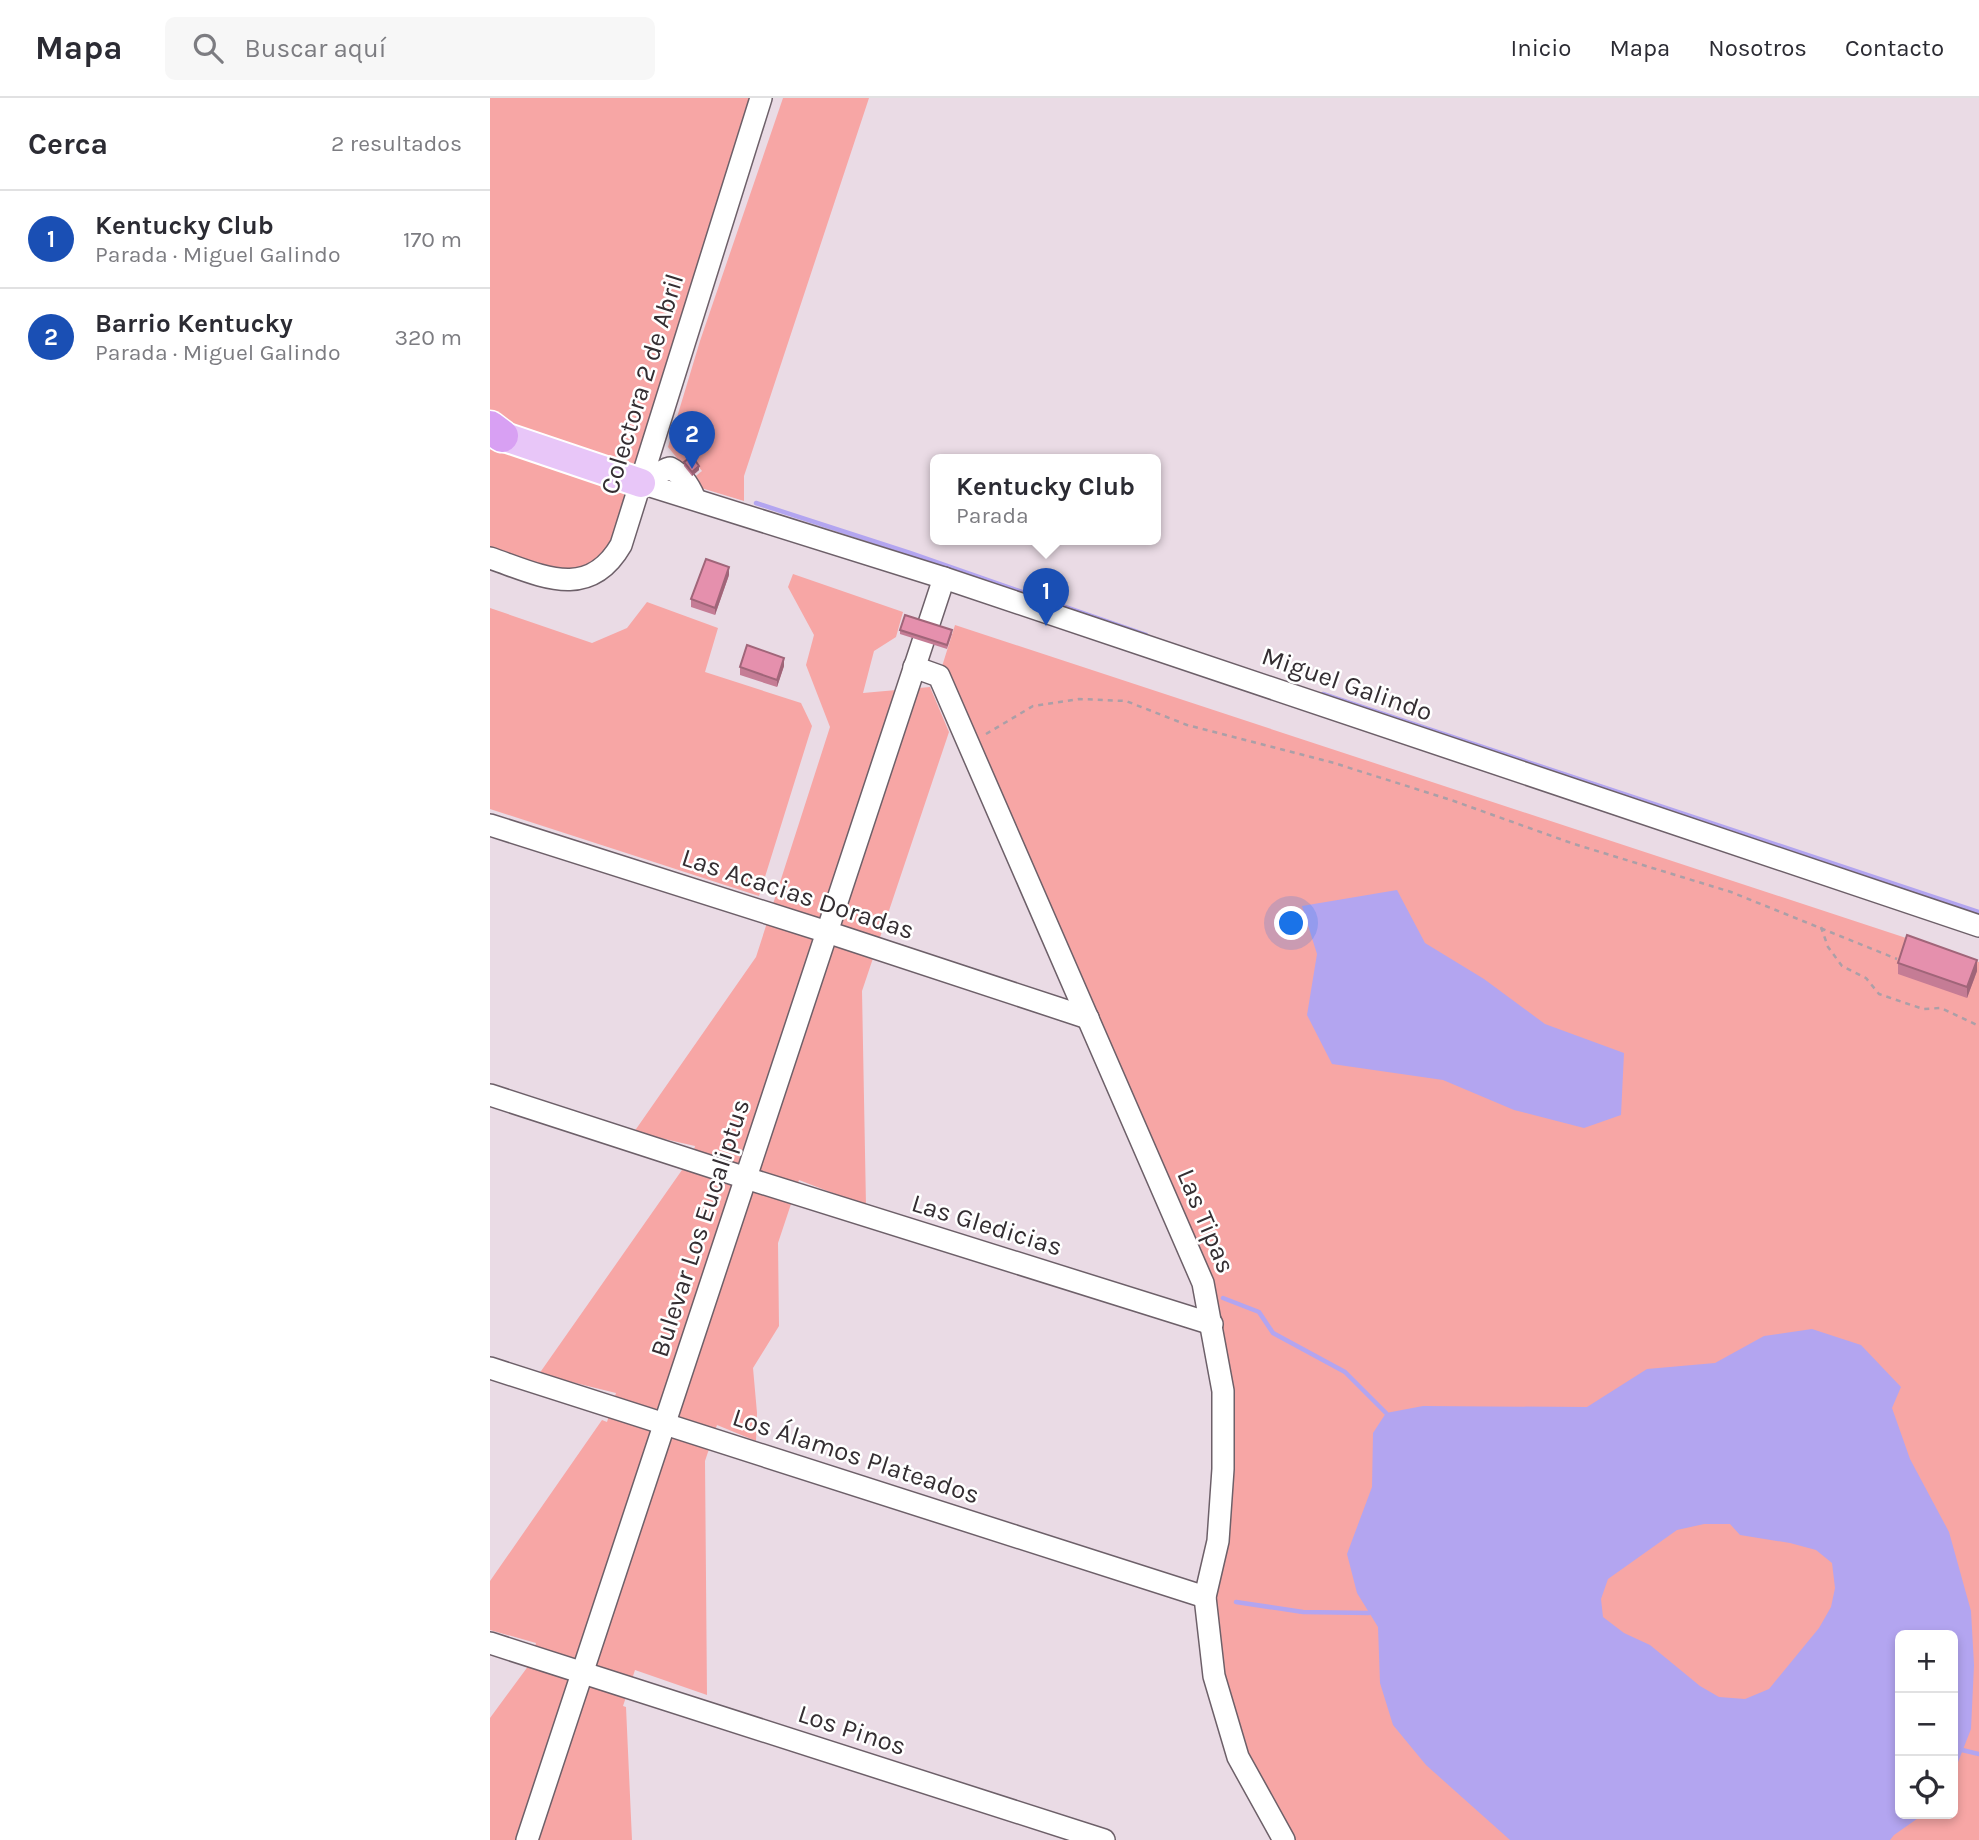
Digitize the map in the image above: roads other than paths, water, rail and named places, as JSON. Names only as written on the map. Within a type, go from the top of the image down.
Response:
[{"type":"main road","points":[[494,431],[641,483]]},
{"type":"street","name":"Colectora 2 de Abril","points":[[490,558],[563,580],[582,578],[599,572],[612,561],[621,545],[641,483],[761,98]]},
{"type":"street","name":"Miguel Galindo","points":[[641,483],[944,578],[1979,926]]},
{"type":"street","name":"Bulevar Los Eucaliptus","points":[[527,1840],[944,578]]},
{"type":"street","name":"Las Tipas","points":[[914,667],[939,676],[1203,1283],[1223,1391],[1223,1469],[1218,1541],[1205,1597],[1214,1676],[1238,1757],[1284,1840]]},
{"type":"street","name":"Las Acacias Doradas","points":[[490,825],[1088,1018]]},
{"type":"street","name":"Las Gledicias","points":[[490,1095],[1212,1324]]},
{"type":"street","name":"Los Álamos Plateados","points":[[490,1368],[1205,1597]]},
{"type":"street","name":"Los Pinos","points":[[490,1643],[1104,1840]]},
{"type":"waterway","points":[[756,503],[1146,635]]},
{"type":"waterway","points":[[1323,694],[1979,912]]},
{"type":"waterway","points":[[1223,1298],[1259,1312],[1273,1333],[1345,1372],[1386,1413]]},
{"type":"waterway","points":[[1236,1602],[1303,1612],[1369,1613]]},
{"type":"waterway","points":[[1962,1750],[1979,1754]]},
{"type":"place","name":"Barrio Kentucky","points":[[692,469]]},
{"type":"place","name":"Kentucky Club","points":[[1046,626]]}]
